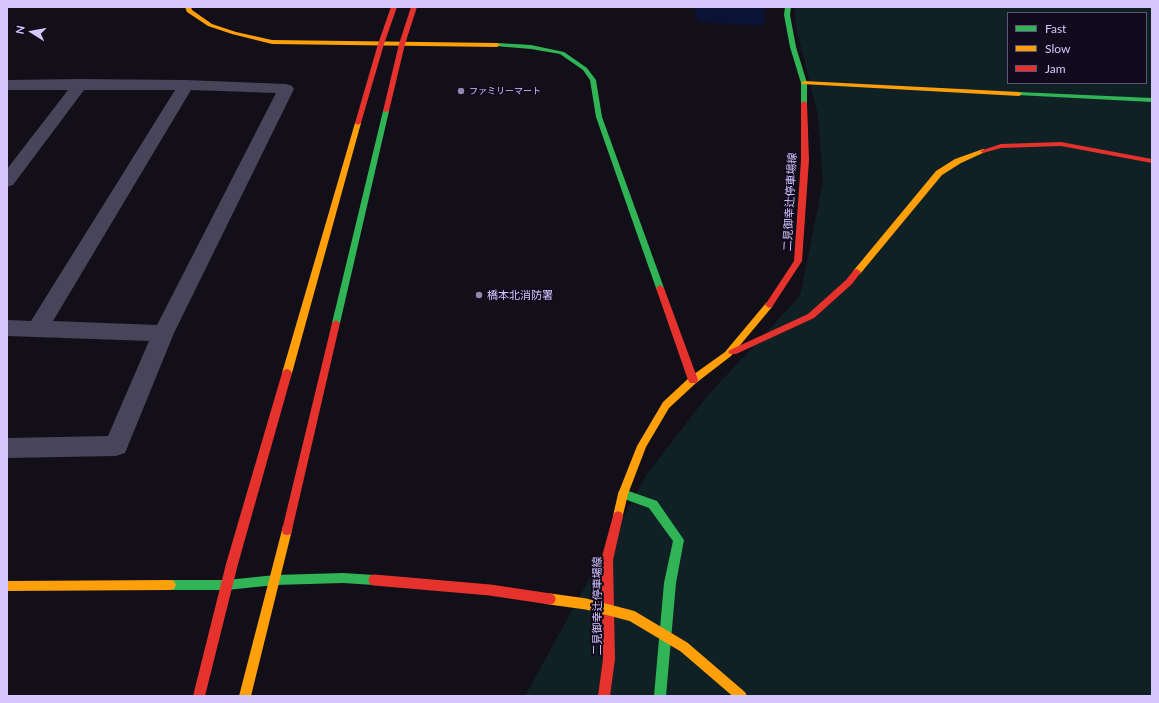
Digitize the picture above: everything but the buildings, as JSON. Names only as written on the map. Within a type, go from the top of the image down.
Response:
[{"type":"street","points":[[188,7],[189,11],[210,26],[234,34],[272,42],[507,45],[531,47],[562,53],[585,69],[593,80],[599,117],[693,380]]},
{"type":"street","points":[[199,696],[227,585],[381,44],[394,7]]},
{"type":"street","points":[[245,696],[275,580],[402,44],[414,7]]},
{"type":"street","name":"二見御幸辻停車場線","points":[[604,696],[609,659],[607,560],[623,494],[642,446],[666,405],[693,380],[728,354],[768,306],[798,262],[805,160],[804,82],[793,47],[787,16],[788,7]]},
{"type":"street","points":[[804,82],[1152,100]]},
{"type":"street","points":[[7,181],[80,84]]},
{"type":"street","points":[[7,85],[186,85],[286,89],[163,333],[116,446],[7,448]]},
{"type":"street","points":[[38,328],[186,85]]},
{"type":"street","points":[[728,354],[811,316],[849,282],[939,173],[958,161],[975,153],[1002,146],[1061,144],[1152,161]]},
{"type":"street","points":[[7,328],[163,333]]},
{"type":"street","points":[[623,494],[653,504],[679,540],[670,583],[660,696]]},
{"type":"street","points":[[7,586],[227,585],[275,580],[343,578],[490,590],[586,604],[632,616],[684,647],[741,696]]},
{"type":"shaded area","points":[[794,7],[1152,7],[1152,696],[525,696],[647,474],[708,395],[800,296],[823,182],[818,115],[796,28]]},
{"type":"water","points":[[694,7],[765,7],[764,26],[698,22]]},
{"type":"traffic: fast","points":[[788,7],[787,15],[793,47],[804,83],[804,103]]},
{"type":"traffic: fast","points":[[497,45],[531,47],[562,53],[585,69],[593,80],[599,117],[660,288]]},
{"type":"traffic: fast","points":[[1019,94],[1152,100]]},
{"type":"traffic: fast","points":[[336,323],[386,111]]},
{"type":"traffic: fast","points":[[623,494],[653,504],[679,540],[670,583],[660,696]]},
{"type":"traffic: fast","points":[[170,585],[227,585],[275,580],[343,578],[374,580]]},
{"type":"traffic: slow","points":[[188,7],[189,11],[210,25],[234,33],[272,42],[497,45]]},
{"type":"traffic: slow","points":[[804,83],[1019,94]]},
{"type":"traffic: slow","points":[[287,373],[358,123]]},
{"type":"traffic: slow","points":[[857,272],[939,173],[958,161],[983,151]]},
{"type":"traffic: slow","points":[[618,516],[623,494],[642,446],[666,405],[693,380],[728,354],[769,305]]},
{"type":"traffic: slow","points":[[245,696],[287,530]]},
{"type":"traffic: slow","points":[[7,586],[170,585]]},
{"type":"traffic: slow","points":[[550,599],[586,604],[632,616],[684,647],[741,696]]},
{"type":"traffic: jam","points":[[358,123],[381,44],[394,7]]},
{"type":"traffic: jam","points":[[386,111],[402,44],[414,7]]},
{"type":"traffic: jam","points":[[769,305],[798,261],[805,160],[804,103]]},
{"type":"traffic: jam","points":[[983,151],[1001,146],[1061,144],[1152,161]]},
{"type":"traffic: jam","points":[[733,352],[811,316],[849,282],[857,272]]},
{"type":"traffic: jam","points":[[660,288],[693,380]]},
{"type":"traffic: jam","points":[[287,530],[336,323]]},
{"type":"traffic: jam","points":[[199,696],[232,564],[287,373]]},
{"type":"traffic: jam","points":[[604,696],[609,659],[607,560],[618,516]]},
{"type":"traffic: jam","points":[[374,580],[490,590],[550,599]]},
{"type":"place","name":"ファミリーマート","points":[[461,91]]},
{"type":"place","name":"橋本北消防署","points":[[479,295]]}]
